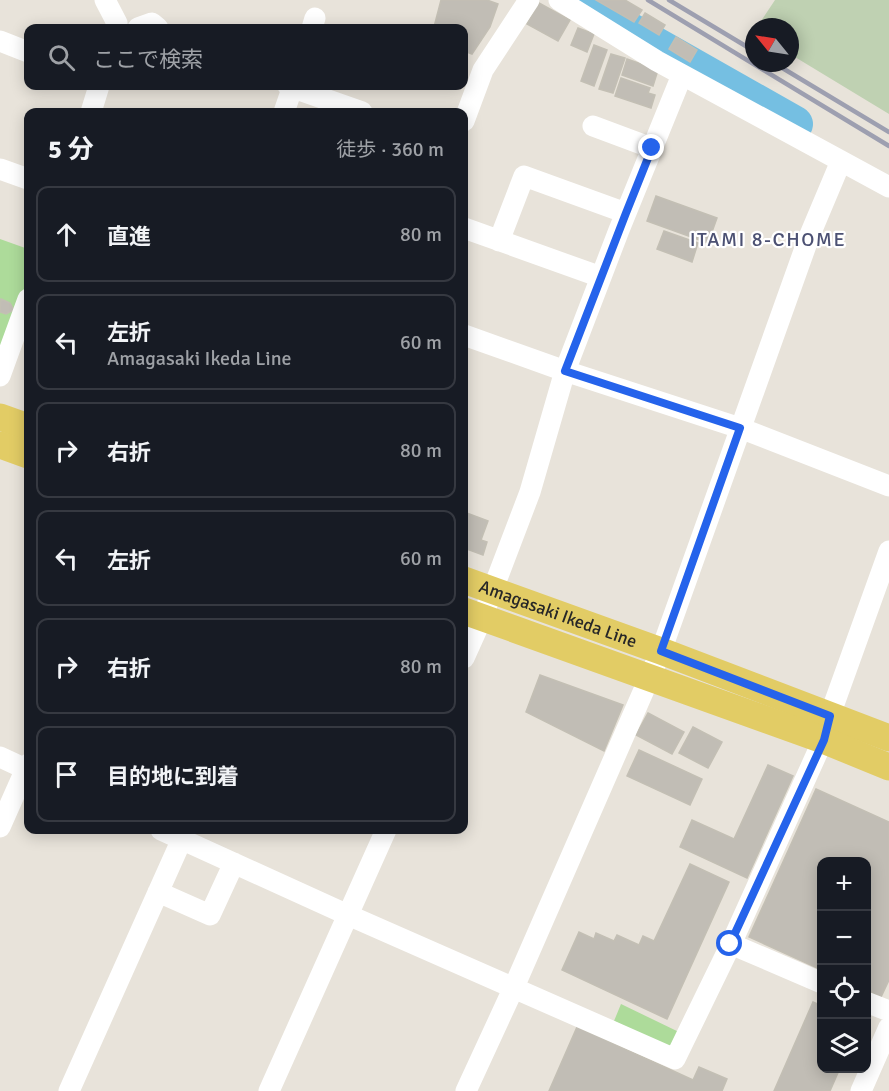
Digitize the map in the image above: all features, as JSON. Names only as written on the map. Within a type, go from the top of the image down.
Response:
[{"type":"main road","points":[[0,417],[24,426]]},
{"type":"main road","points":[[0,445],[24,454]]},
{"type":"main road","name":"Amagasaki Ikeda Line","points":[[468,581],[661,651],[827,728],[889,767]]},
{"type":"main road","name":"Amagasaki Ikeda Line","points":[[472,615],[649,678],[827,728],[889,738]]},
{"type":"street","points":[[105,0],[117,24]]},
{"type":"street","points":[[468,110],[483,70],[529,0]]},
{"type":"street","points":[[559,0],[657,61],[889,188]]},
{"type":"street","points":[[0,41],[24,50]]},
{"type":"street","points":[[468,636],[472,615],[491,590],[531,492],[565,371],[682,75]]},
{"type":"street","points":[[92,108],[98,90]]},
{"type":"street","points":[[285,108],[290,90]]},
{"type":"street","points":[[302,90],[351,108]]},
{"type":"street","points":[[593,126],[652,148]]},
{"type":"street","points":[[466,1091],[661,651],[809,237],[841,161]]},
{"type":"street","points":[[0,169],[24,178]]},
{"type":"street","points":[[499,241],[524,176],[626,213]]},
{"type":"street","points":[[468,229],[601,277]]},
{"type":"street","points":[[0,376],[24,310]]},
{"type":"street","points":[[468,336],[565,371],[740,428],[889,486]]},
{"type":"street","points":[[69,1091],[184,834],[234,863],[675,1059],[730,944],[827,728],[889,551]]},
{"type":"street","points":[[0,758],[24,767]]},
{"type":"street","points":[[0,827],[24,776]]},
{"type":"street","points":[[269,1091],[384,834]]},
{"type":"street","points":[[158,892],[210,915],[234,863]]},
{"type":"street","points":[[730,944],[817,981]]},
{"type":"street","points":[[871,1004],[889,1011]]},
{"type":"street","points":[[861,1091],[889,1027]]},
{"type":"green space","points":[[775,0],[889,0],[889,114],[799,59],[799,18],[763,18]]},
{"type":"green space","points":[[0,239],[24,248],[24,292],[0,361]]},
{"type":"green space","points":[[621,1004],[681,1033],[669,1047],[614,1021]]},
{"type":"building","points":[[441,0],[487,0],[498,4],[490,27],[472,54],[468,52],[468,24],[435,24]]},
{"type":"building","points":[[596,0],[625,0],[642,10],[634,22]]},
{"type":"building","points":[[539,3],[570,20],[558,41],[527,24]]},
{"type":"building","points":[[645,13],[665,25],[659,35],[639,23]]},
{"type":"building","points":[[578,28],[594,34],[587,52],[571,45]]},
{"type":"building","points":[[676,37],[697,50],[690,62],[669,49]]},
{"type":"building","points":[[594,45],[607,50],[594,86],[581,81]]},
{"type":"building","points":[[611,54],[625,58],[613,93],[599,89]]},
{"type":"building","points":[[627,59],[658,70],[653,86],[622,75]]},
{"type":"building","points":[[621,78],[650,88],[648,93],[655,95],[651,108],[615,96]]},
{"type":"building","points":[[656,196],[717,218],[708,243],[647,221]]},
{"type":"building","points":[[664,231],[698,243],[692,262],[657,249]]},
{"type":"building","points":[[1,299],[10,303],[14,310],[6,314],[0,312]]},
{"type":"building","points":[[468,514],[488,521],[481,540],[487,542],[483,555],[468,549]]},
{"type":"building","points":[[540,675],[623,705],[604,751],[526,712]]},
{"type":"building","points":[[648,713],[684,732],[672,754],[636,735]]},
{"type":"building","points":[[693,727],[722,742],[708,768],[679,753]]},
{"type":"building","points":[[639,750],[702,779],[690,805],[627,776]]},
{"type":"building","points":[[768,765],[793,776],[747,878],[680,847],[692,820],[734,839]]},
{"type":"building","points":[[816,789],[889,822],[889,980],[881,997],[871,992],[871,857],[817,857],[817,968],[749,937]]},
{"type":"building","points":[[690,864],[729,882],[667,1019],[562,970],[579,932],[594,939],[596,933],[614,941],[617,935],[639,945],[643,936],[654,941]]},
{"type":"building","points":[[813,1002],[817,1004],[817,1073],[838,1073],[830,1091],[774,1091]]},
{"type":"building","points":[[577,1027],[693,1080],[699,1067],[727,1079],[722,1091],[549,1091]]},
{"type":"waterway","points":[[594,10],[795,124]]},
{"type":"railway","points":[[648,0],[889,146]]},
{"type":"railway","points":[[669,0],[745,46]]},
{"type":"railway","points":[[789,72],[889,132]]},
{"type":"district","name":"ITAMI 8-CHOME","points":[[768,239]]},
{"type":"route","points":[[652,148],[565,371],[740,428],[661,651],[830,716],[824,740],[730,944]]}]
